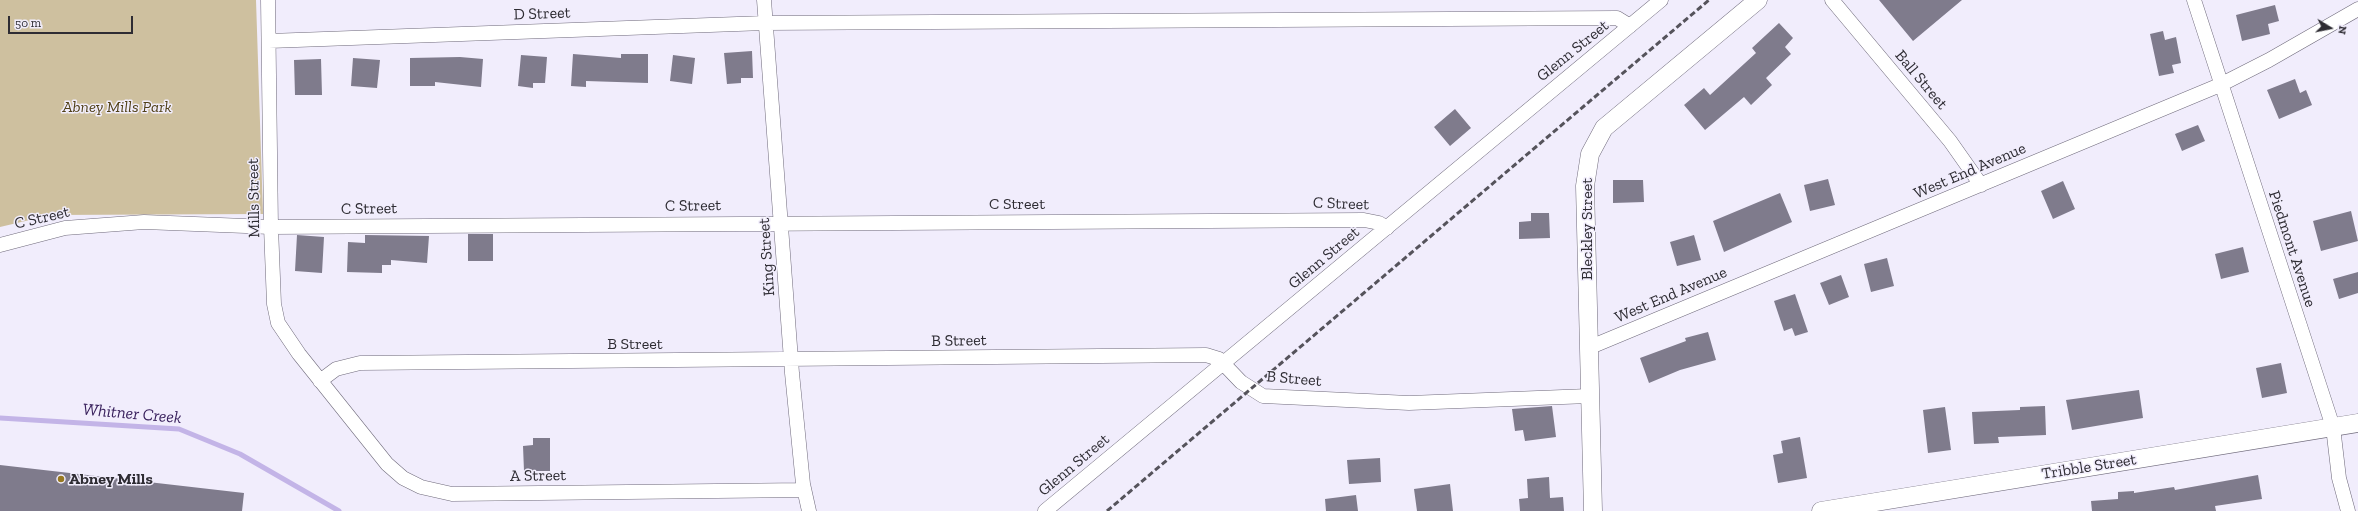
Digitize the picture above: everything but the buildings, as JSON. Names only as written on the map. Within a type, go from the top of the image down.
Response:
[{"type":"street","name":"Mills Street","points":[[268,0],[274,304],[278,323],[320,381]]},
{"type":"street","name":"King Street","points":[[764,0],[791,360],[804,490],[809,511]]},
{"type":"street","name":"Glenn Street","points":[[1045,511],[1661,0]]},
{"type":"street","name":"Bleckley Street","points":[[1593,511],[1584,186],[1590,154],[1604,128],[1758,0]]},
{"type":"street","name":"Ball Street","points":[[1832,0],[1950,141],[1980,185]]},
{"type":"street","name":"Piedmont Avenue","points":[[2194,0],[2220,85],[2333,428],[2339,478],[2348,511]]},
{"type":"street","name":"West End Avenue","points":[[1588,348],[2220,85],[2269,60],[2358,10]]},
{"type":"street","name":"D Street","points":[[268,41],[766,23],[1618,18],[1630,26]]},
{"type":"street","name":"C Street","points":[[0,245],[65,228],[144,222],[272,227],[781,222],[1364,220],[1380,223],[1387,228]]},
{"type":"street","name":"B Street","points":[[320,381],[336,369],[360,363],[1206,355],[1224,363],[1241,382],[1263,396],[1409,403],[1589,396]]},
{"type":"street","name":"A Street","points":[[320,381],[387,464],[403,478],[421,487],[439,492],[804,490]]},
{"type":"street","name":"Tribble Street","points":[[1821,511],[2358,423]]},
{"type":"green space","name":"Abney Mills Park","points":[[0,0],[256,0],[263,214],[51,215],[0,227]]},
{"type":"waterway","name":"Whitner Creek","points":[[0,418],[179,429],[240,454],[339,511]]},
{"type":"railway","points":[[1107,511],[1709,0]]},
{"type":"place","name":"Abney Mills","points":[[61,479]]}]
